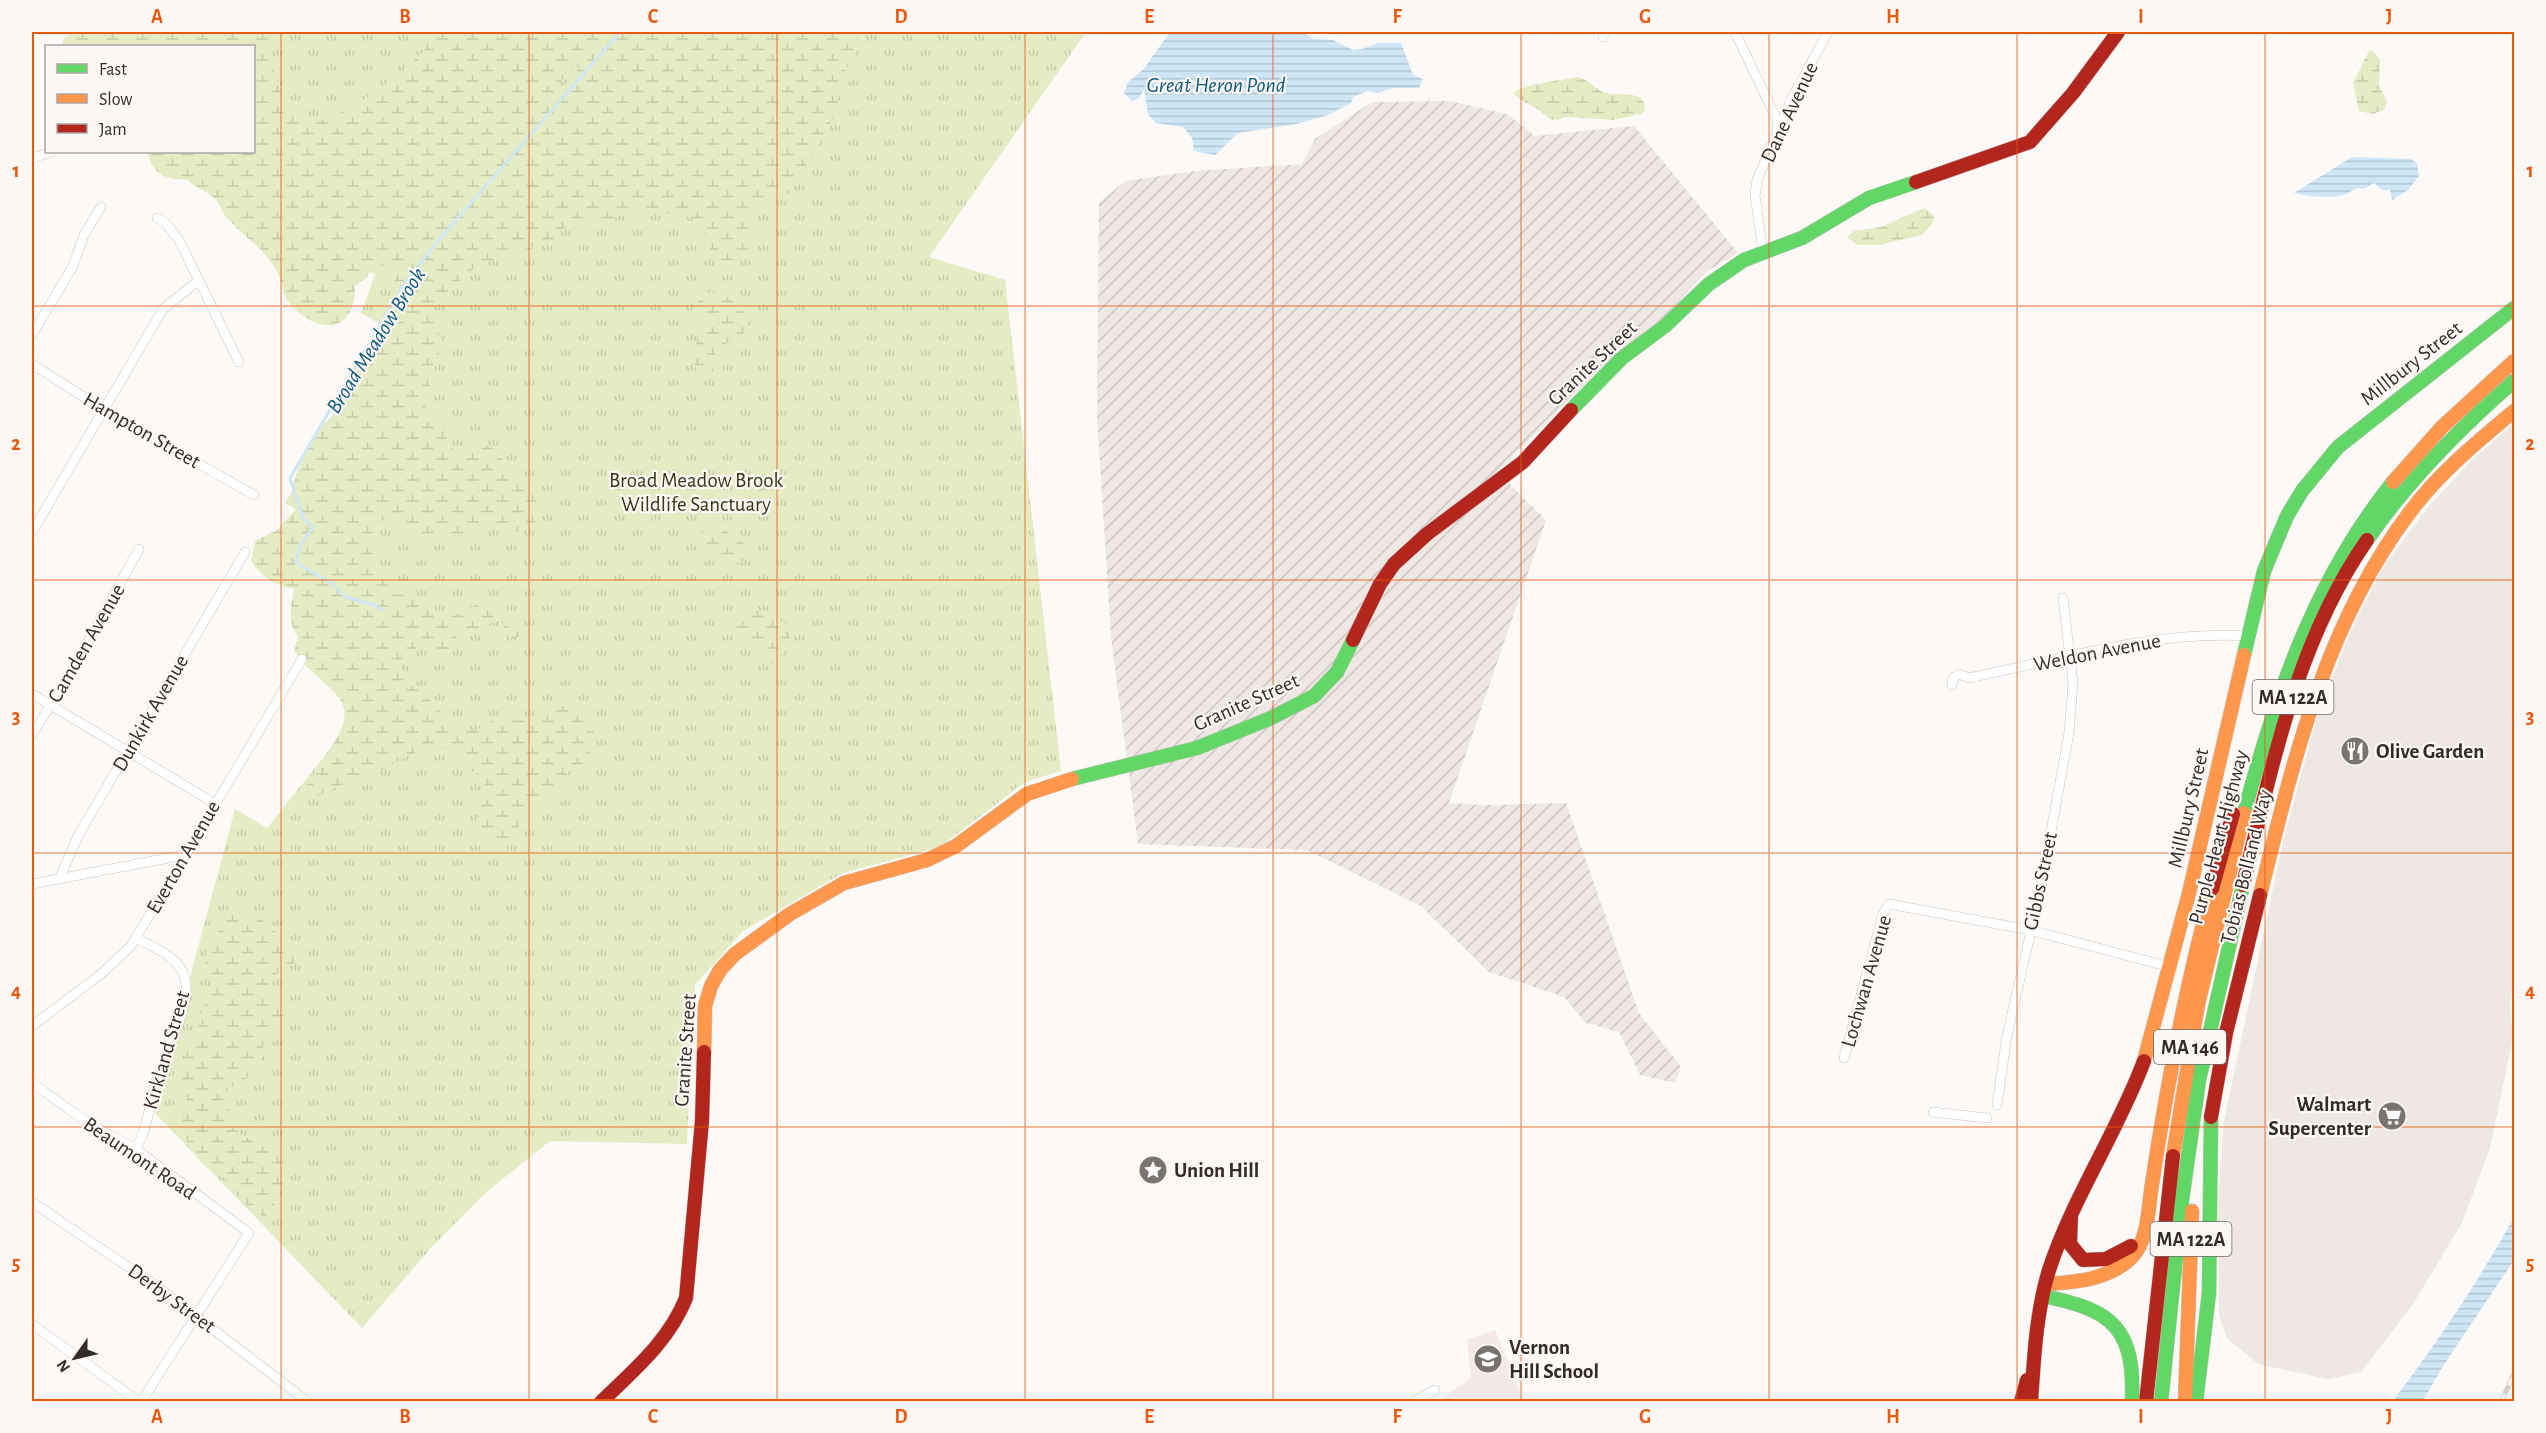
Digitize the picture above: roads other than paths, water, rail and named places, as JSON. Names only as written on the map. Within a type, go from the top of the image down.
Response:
[{"type":"main road","name":"Granite Street","points":[[602,1401],[668,1333],[678,1319],[686,1298],[702,1120],[705,1006],[711,986],[720,970],[735,954],[790,914],[844,883],[927,860],[956,846],[1027,794],[1080,776],[1197,748],[1271,718],[1314,696],[1326,687],[1337,672],[1380,584],[1408,550],[1523,462],[1589,390],[1622,358],[1665,326],[1709,284],[1726,271],[1762,252],[1802,238],[1869,198],[2030,142],[2073,93],[2118,32]]},
{"type":"main road","name":"Millbury Street","points":[[2031,1401],[2031,1370],[2044,1290],[2071,1216],[2132,1094],[2170,967],[2264,571],[2274,545],[2302,491],[2338,447],[2514,308]]},
{"type":"main road","name":"Purple Heart Highway","points":[[2146,1401],[2172,1170],[2187,1061],[2211,945],[2276,700],[2311,612],[2341,555],[2374,505],[2444,424],[2514,361]]},
{"type":"main road","name":"Purple Heart Highway","points":[[2161,1401],[2186,1173],[2200,1078],[2264,801],[2304,661],[2346,572],[2400,496],[2443,447],[2514,381]]},
{"type":"main road","name":"Tobias Bolland Way","points":[[2196,1401],[2209,1287],[2207,1164],[2212,1114],[2238,984],[2283,800],[2319,680],[2345,617],[2369,570],[2411,510],[2466,450],[2514,411]]},
{"type":"main road","name":"MA 122A","points":[[2044,1290],[2085,1281],[2119,1268],[2136,1251],[2144,1236],[2166,1090],[2195,947],[2235,808],[2276,700]]},
{"type":"main road","name":"MA 122A","points":[[2185,1401],[2200,1078]]},
{"type":"main road","points":[[2071,1216],[2070,1244],[2083,1260],[2096,1261],[2113,1257],[2144,1236]]},
{"type":"main road","points":[[2044,1290],[2093,1308],[2117,1327],[2131,1354],[2134,1381],[2132,1401]]},
{"type":"main road","points":[[2021,1401],[2031,1370]]},
{"type":"street","points":[[1735,32],[1777,120],[1777,134]]},
{"type":"street","name":"Dane Avenue","points":[[1762,252],[1756,195],[1757,180],[1792,98],[1828,32]]},
{"type":"street","points":[[32,158],[49,153]]},
{"type":"street","points":[[32,335],[73,266],[84,235],[101,207]]},
{"type":"street","points":[[158,218],[166,223],[179,240],[239,362]]},
{"type":"street","points":[[32,531],[163,309],[198,280]]},
{"type":"street","name":"Hampton Street","points":[[32,364],[104,410],[254,495]]},
{"type":"street","name":"Camden Avenue","points":[[32,735],[51,706],[139,549]]},
{"type":"street","name":"Dunkirk Avenue","points":[[60,877],[75,841],[245,552]]},
{"type":"street","name":"Gibbs Street","points":[[1997,1105],[2007,1035],[2069,733],[2073,696],[2063,598]]},
{"type":"street","name":"Weldon Avenue","points":[[1952,685],[1953,678],[1959,674],[1969,678],[2143,641],[2220,634],[2250,636]]},
{"type":"street","name":"Everton Avenue","points":[[32,1026],[101,974],[136,938],[214,803],[302,659]]},
{"type":"street","points":[[32,694],[214,803]]},
{"type":"street","points":[[32,884],[184,855]]},
{"type":"street","name":"Lochwan Avenue","points":[[1844,1058],[1887,906],[1892,904],[2030,930],[2170,967]]},
{"type":"street","name":"Kirkland Street","points":[[134,1149],[141,1140],[148,1109],[182,1010],[186,986],[185,978],[177,963],[136,938]]},
{"type":"street","name":"Beaumont Road","points":[[32,1083],[87,1122],[134,1149],[249,1233],[195,1315]]},
{"type":"street","points":[[1933,1112],[1987,1118]]},
{"type":"street","name":"Derby Street","points":[[32,1202],[116,1257],[308,1401]]},
{"type":"street","points":[[32,1324],[140,1401],[195,1315]]},
{"type":"street","points":[[1413,1401],[1435,1390]]},
{"type":"water","name":"Great Heron Pond","points":[[1170,32],[1304,32],[1313,39],[1333,40],[1353,50],[1378,43],[1401,43],[1413,75],[1423,79],[1419,88],[1393,88],[1378,93],[1367,91],[1353,97],[1351,103],[1328,115],[1297,124],[1238,133],[1215,155],[1194,151],[1192,138],[1183,127],[1156,123],[1148,114],[1144,89],[1139,98],[1132,101],[1124,93],[1128,82],[1143,70]]},
{"type":"water","points":[[2352,157],[2411,159],[2417,164],[2419,176],[2408,190],[2392,200],[2390,190],[2382,190],[2374,183],[2363,189],[2356,188],[2343,195],[2335,196],[2318,197],[2294,193]]},
{"type":"water","points":[[2514,1217],[2514,1260],[2443,1366],[2423,1401],[2393,1401],[2457,1311],[2487,1265]]},
{"type":"waterway","name":"Broad Meadow Brook","points":[[383,610],[374,605],[345,597],[333,584],[296,563],[300,545],[313,527],[303,518],[290,478],[404,284],[437,242],[620,32]]},
{"type":"railway","points":[[2501,1402],[2514,1374]]},
{"type":"place","name":"Olive Garden","points":[[2355,751]]},
{"type":"place","name":"Walmart Supercenter","points":[[2392,1116]]},
{"type":"place","name":"Union Hill","points":[[1153,1170]]},
{"type":"place","name":"Vernon Hill School","points":[[1488,1359]]},
{"type":"park label","name":"Broad Meadow Brook Wildlife Sanctuary","points":[[696,492]]}]
